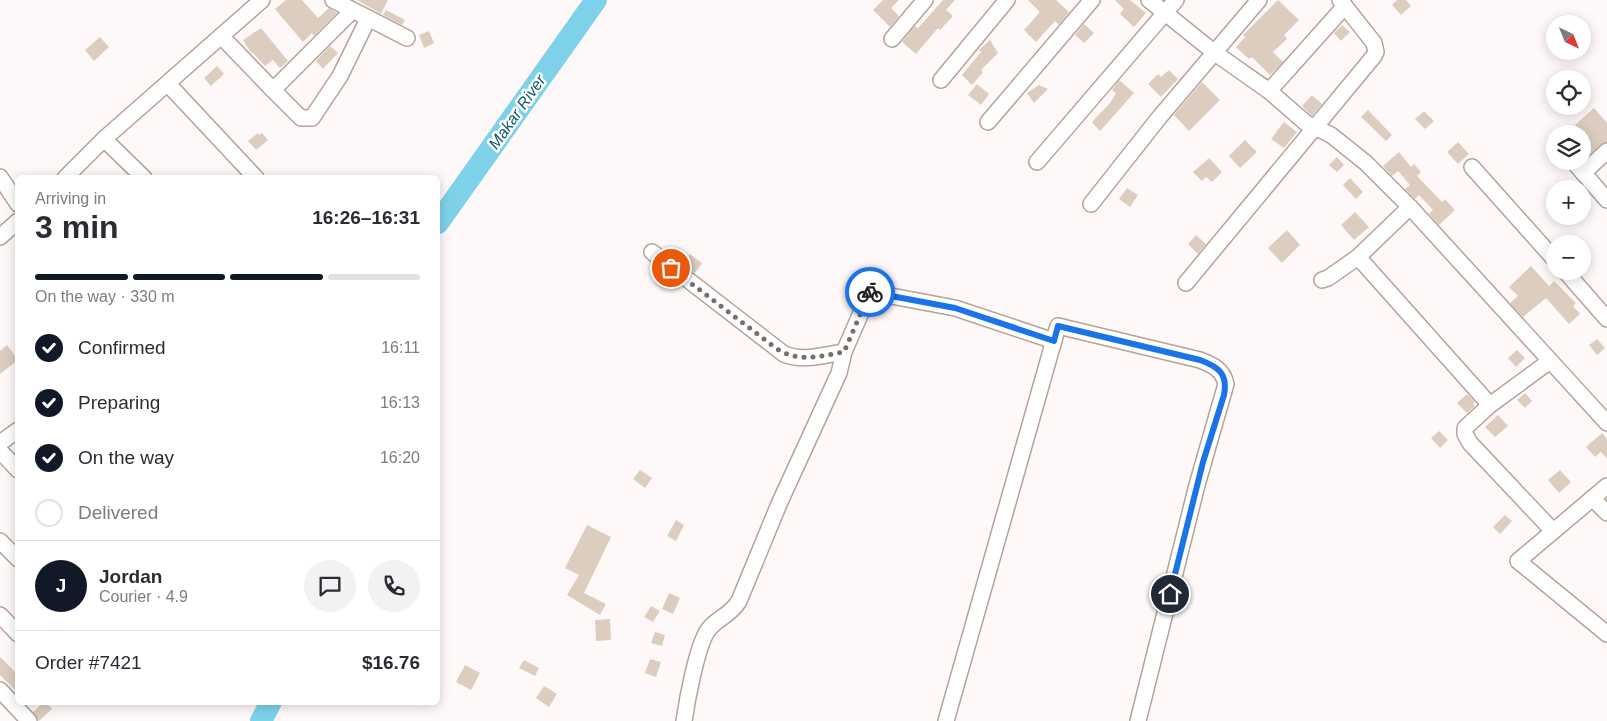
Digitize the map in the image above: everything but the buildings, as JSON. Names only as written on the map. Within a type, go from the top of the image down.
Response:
[{"type":"street","points":[[68,175],[104,139],[262,0]]},
{"type":"street","points":[[333,0],[406,38]]},
{"type":"street","points":[[892,39],[925,0]]},
{"type":"street","points":[[941,80],[1007,0]]},
{"type":"street","points":[[988,122],[1092,0]]},
{"type":"street","points":[[1149,0],[1215,52],[1269,91],[1298,116],[1331,135],[1358,155],[1410,207],[1607,423]]},
{"type":"street","points":[[1037,162],[1176,0]]},
{"type":"street","points":[[1090,204],[1158,119],[1259,0]]},
{"type":"street","points":[[1186,283],[1376,52],[1374,43],[1342,3],[1269,91]]},
{"type":"street","points":[[272,90],[352,11]]},
{"type":"street","points":[[222,36],[301,118],[312,118],[340,76],[368,19]]},
{"type":"street","points":[[168,84],[253,175]]},
{"type":"street","points":[[104,139],[141,175]]},
{"type":"street","points":[[1591,159],[1607,150]]},
{"type":"street","points":[[1472,167],[1546,250]]},
{"type":"street","points":[[1581,170],[1607,200]]},
{"type":"street","points":[[0,177],[15,200]]},
{"type":"street","points":[[1322,280],[1328,278],[1358,257],[1410,207]]},
{"type":"street","points":[[0,237],[15,224]]},
{"type":"street","points":[[652,252],[784,354],[794,358],[804,358],[844,352]]},
{"type":"street","points":[[1358,257],[1490,405]]},
{"type":"street","points":[[1573,280],[1607,319]]},
{"type":"street","points":[[684,721],[687,702],[705,635],[715,622],[733,611],[739,601],[779,504],[839,373],[844,352],[870,292],[955,308],[1054,341]]},
{"type":"street","points":[[946,721],[1058,326],[1200,360],[1214,365],[1225,378],[1226,384],[1197,485],[1138,721]]},
{"type":"street","points":[[1550,361],[1490,405],[1465,428],[1465,434],[1470,443],[1553,531]]},
{"type":"street","points":[[0,443],[15,432]]},
{"type":"street","points":[[0,452],[15,467]]},
{"type":"street","points":[[1607,486],[1518,561],[1607,634]]},
{"type":"street","points":[[1592,498],[1607,513]]},
{"type":"street","points":[[0,541],[15,556]]},
{"type":"street","points":[[0,615],[15,631]]},
{"type":"street","points":[[0,690],[15,702]]},
{"type":"waterway","name":"Makar River","points":[[440,220],[596,0]]},
{"type":"waterway","name":"Makar River","points":[[261,721],[269,705]]},
{"type":"way so far","points":[[671,268],[777,349],[794,358],[844,352],[870,292]]},
{"type":"route","points":[[870,292],[955,308],[1054,341],[1058,326],[1200,360],[1214,365],[1221,372],[1226,384],[1224,395],[1203,462],[1170,594]]}]
